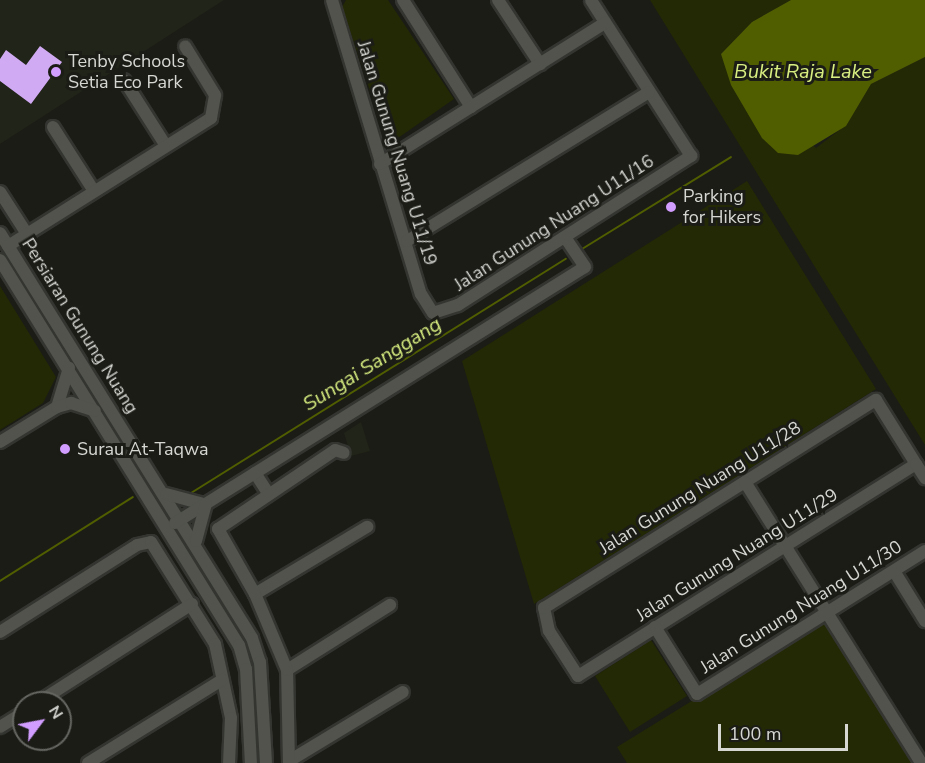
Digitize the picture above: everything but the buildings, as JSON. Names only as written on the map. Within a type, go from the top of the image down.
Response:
[{"type":"street","name":"Jalan Gunung Nuang U11/19","points":[[332,0],[380,164],[407,241],[421,294],[433,313]]},
{"type":"street","points":[[403,0],[471,107]]},
{"type":"street","points":[[498,0],[540,64]]},
{"type":"street","points":[[407,241],[649,92],[591,0]]},
{"type":"street","points":[[380,164],[606,23]]},
{"type":"street","points":[[8,246],[211,118],[215,95],[185,46]]},
{"type":"street","points":[[124,80],[166,146]]},
{"type":"street","name":"Jalan Gunung Nuang U11/16","points":[[433,313],[458,305],[691,156],[649,92]]},
{"type":"street","points":[[53,127],[94,191]]},
{"type":"street","points":[[0,192],[27,234]]},
{"type":"street","name":"Persiaran Gunung Nuang","points":[[0,233],[181,519],[252,638],[260,662],[266,763]]},
{"type":"street","points":[[169,526],[585,267],[565,237]]},
{"type":"street","name":"Persiaran Gunung Nuang","points":[[0,260],[169,526],[239,645],[247,678],[251,763]]},
{"type":"street","points":[[57,407],[69,368]]},
{"type":"street","name":"Jalan Gunung Nuang U11/28","points":[[578,676],[549,631],[544,608],[876,400],[916,464]]},
{"type":"street","points":[[0,442],[57,407],[71,403],[97,412]]},
{"type":"street","points":[[289,762],[287,670],[255,594],[218,529],[268,493],[336,450],[344,453]]},
{"type":"street","points":[[916,464],[925,478]]},
{"type":"street","name":"Jalan Gunung Nuang U11/29","points":[[578,676],[916,464]]},
{"type":"street","points":[[255,473],[268,493]]},
{"type":"street","points":[[745,482],[921,763]]},
{"type":"street","points":[[165,494],[193,505],[206,503]]},
{"type":"street","points":[[196,544],[206,503]]},
{"type":"street","points":[[255,594],[368,527]]},
{"type":"street","points":[[0,632],[137,545],[151,542],[215,644],[231,718],[229,763]]},
{"type":"street","name":"Jalan Gunung Nuang U11/30","points":[[655,627],[697,694],[925,551]]},
{"type":"street","points":[[894,571],[925,621]]},
{"type":"street","points":[[56,691],[192,604]]},
{"type":"street","points":[[287,670],[390,605]]},
{"type":"street","points":[[88,763],[222,680]]},
{"type":"street","points":[[289,762],[403,692]]},
{"type":"shaded area","name":"Tenby Schools Setia Eco Park","points":[[0,0],[224,0],[0,144]]},
{"type":"shaded area","points":[[346,0],[388,0],[454,99],[388,145],[342,7]]},
{"type":"shaded area","points":[[650,0],[791,0],[752,22],[721,54],[816,148],[846,125],[871,84],[925,57],[925,445]]},
{"type":"shaded area","points":[[747,181],[876,389],[534,604],[462,361]]},
{"type":"shaded area","points":[[0,286],[56,377],[43,403],[0,430]]},
{"type":"shaded area","points":[[361,422],[370,451],[351,456],[344,433]]},
{"type":"shaded area","points":[[825,619],[914,763],[627,763],[617,747]]},
{"type":"shaded area","points":[[651,640],[687,696],[630,732],[595,676]]},
{"type":"water","name":"Bukit Raja Lake","points":[[791,0],[925,0],[925,57],[871,84],[846,126],[798,155],[778,153],[762,138],[731,85],[721,54],[752,22]]},
{"type":"waterway","name":"Sungai Sanggang","points":[[582,249],[731,157]]},
{"type":"waterway","name":"Sungai Sanggang","points":[[191,493],[566,259]]},
{"type":"waterway","name":"Sungai Sanggang","points":[[0,581],[133,497]]},
{"type":"place","name":"Tenby Schools Setia Eco Park","points":[[56,72]]},
{"type":"place","name":"Parking for Hikers","points":[[671,207]]},
{"type":"place","name":"Surau At-Taqwa","points":[[65,449]]}]
